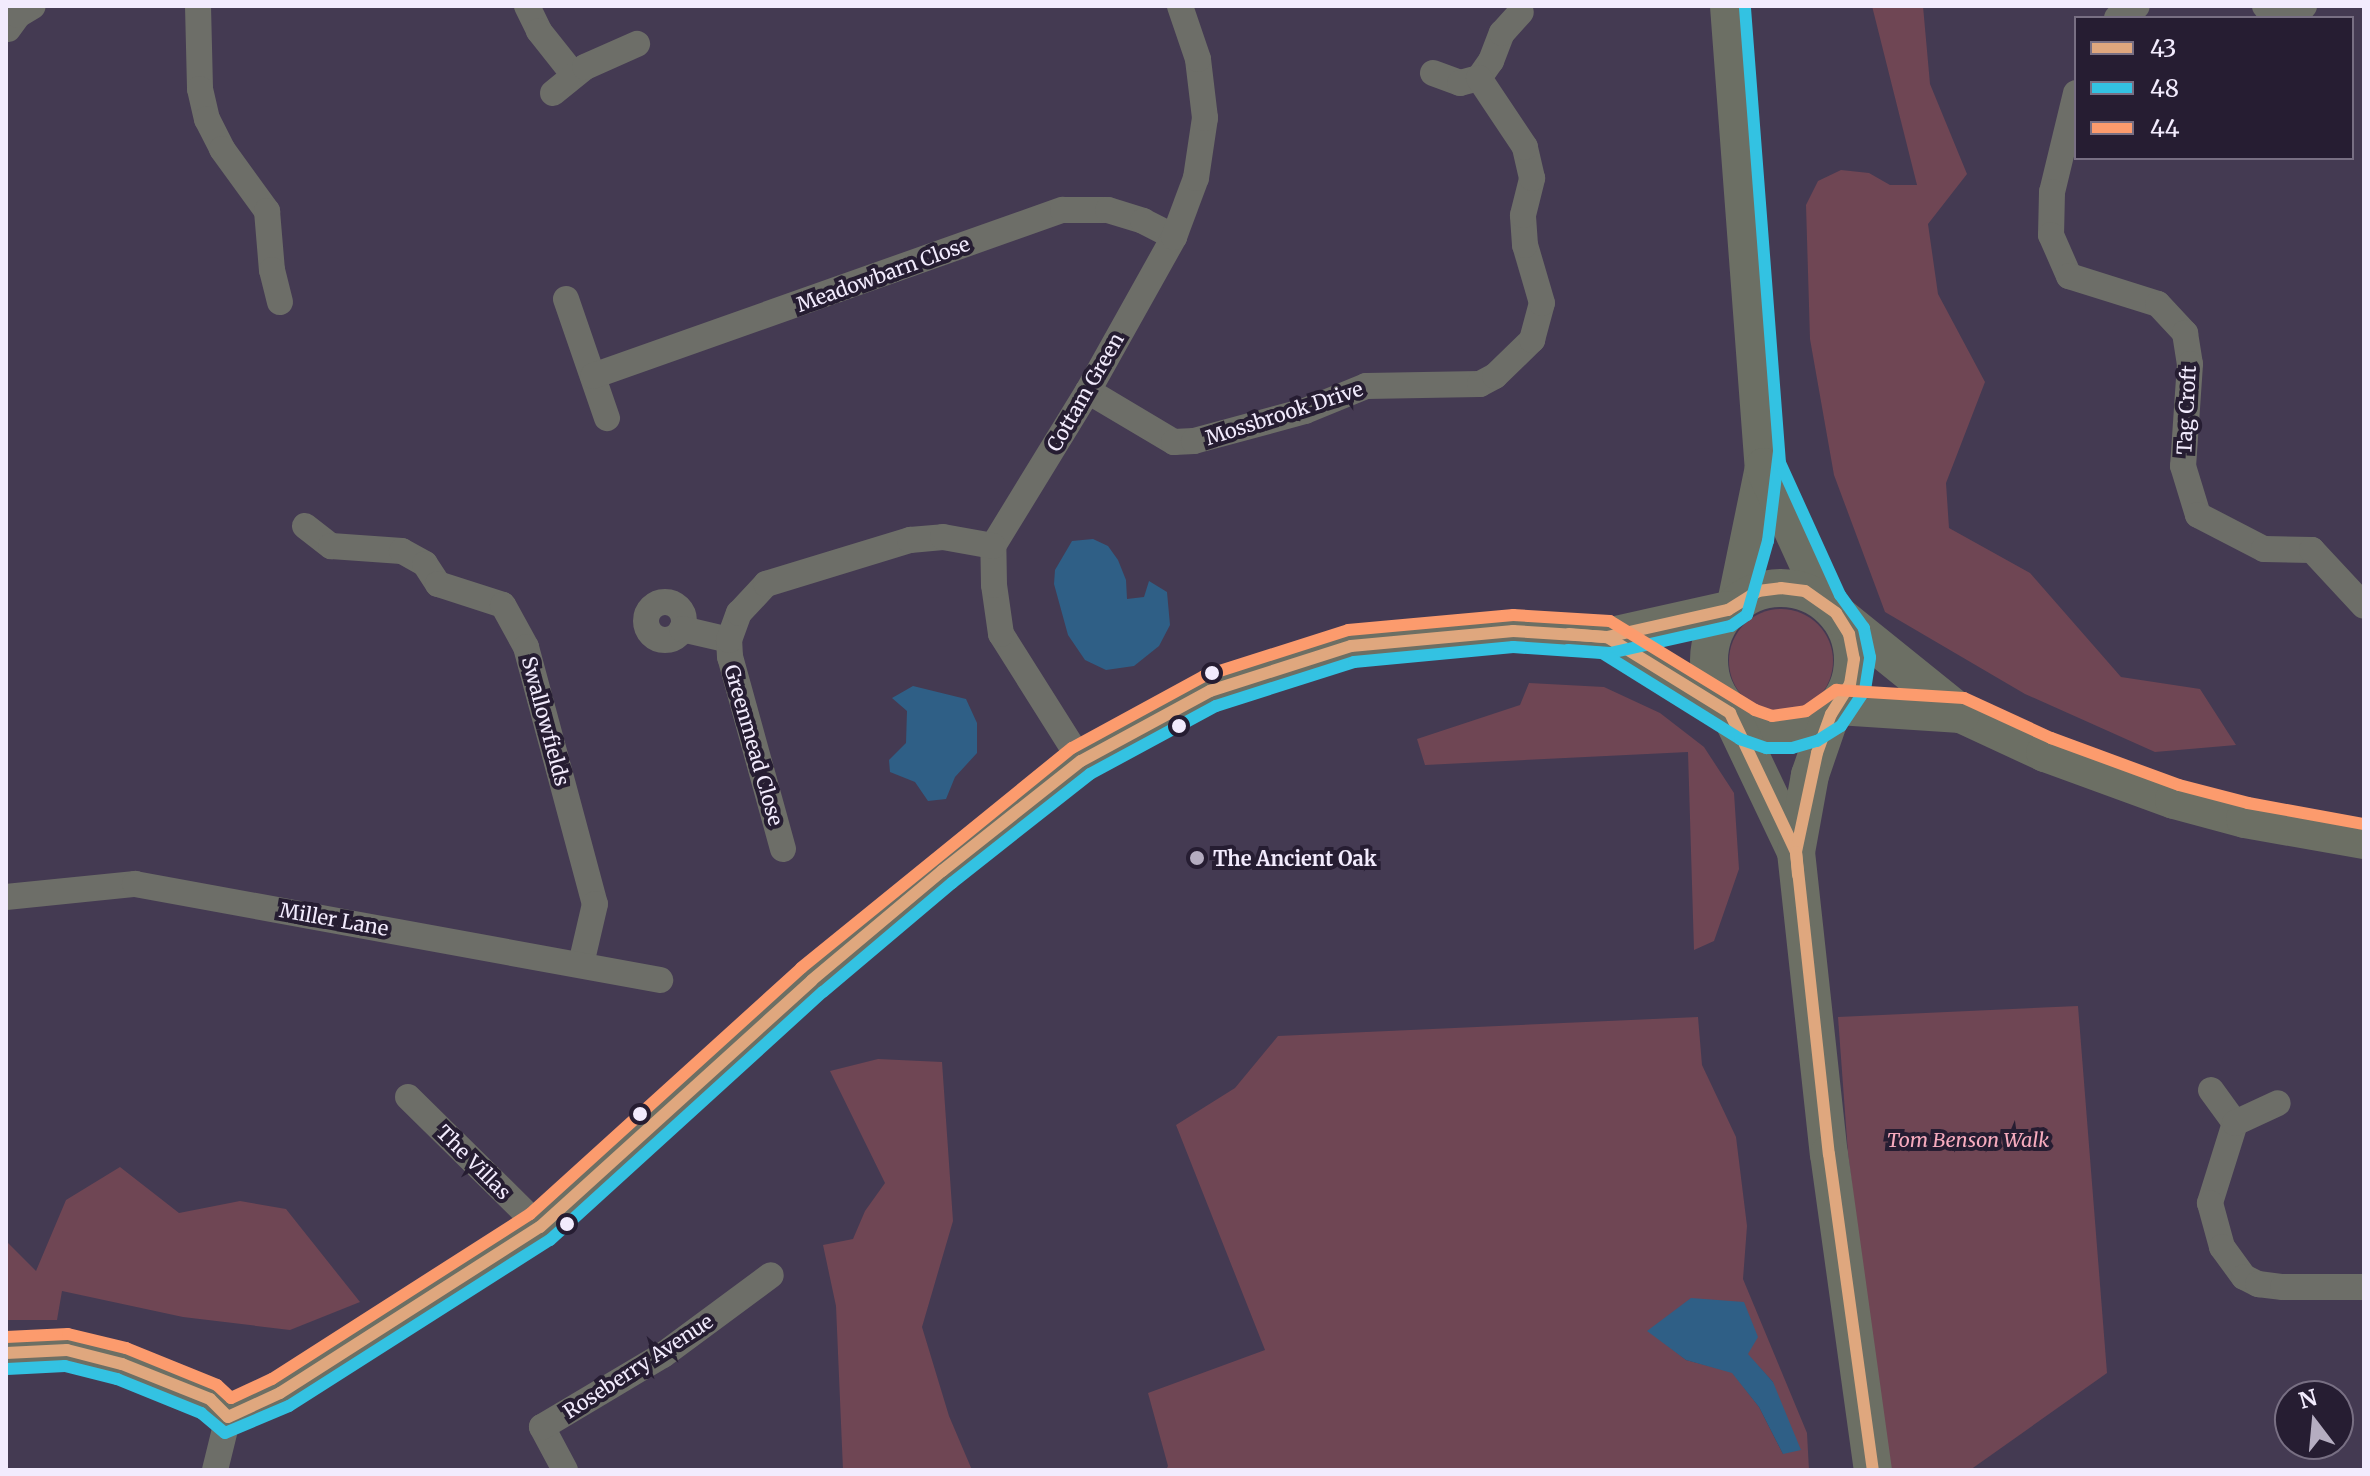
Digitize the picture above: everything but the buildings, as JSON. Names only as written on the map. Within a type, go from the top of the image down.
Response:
[{"type":"street","points":[[8,29],[18,15],[33,6]]},
{"type":"street","points":[[198,6],[200,89],[207,119],[222,149],[267,211],[272,270],[280,302]]},
{"type":"street","points":[[527,6],[539,31],[574,75]]},
{"type":"street","name":"Cottam Green","points":[[993,546],[1088,391],[1174,237],[1196,178],[1205,118],[1198,59],[1180,6]]},
{"type":"street","points":[[1729,6],[1764,467],[1732,607],[1716,628],[1709,649],[1709,670],[1715,690],[1728,710],[1796,852]]},
{"type":"street","points":[[2265,6],[2304,6]]},
{"type":"street","points":[[1433,73],[1460,83],[1479,78],[1491,61],[1502,33],[1521,12]]},
{"type":"street","points":[[553,93],[574,75],[637,44]]},
{"type":"street","name":"Mossbrook Drive","points":[[1088,391],[1174,442],[1194,441],[1305,411],[1366,386],[1480,384],[1495,376],[1532,340],[1542,303],[1525,245],[1523,215],[1532,178],[1525,147],[1479,78]]},
{"type":"street","name":"Tag Croft","points":[[2074,101],[2052,192],[2051,235],[2069,276],[2158,304],[2185,333],[2190,364],[2183,466],[2198,515],[2264,549],[2312,550],[2364,606]]},
{"type":"street","name":"Meadowbarn Close","points":[[593,376],[1063,210],[1108,210],[1143,221],[1174,237]]},
{"type":"street","points":[[566,299],[607,418]]},
{"type":"street","points":[[1764,467],[1831,608],[1849,634],[1854,659],[1850,684],[1834,710],[1810,775],[1796,852],[1831,1170],[1873,1470]]},
{"type":"street","name":"Swallowfields","points":[[305,526],[331,546],[402,551],[425,564],[438,584],[503,605],[526,647],[595,904],[581,964]]},
{"type":"street","name":"Greenmead Close","points":[[783,849],[730,657],[729,640],[739,613],[766,584],[910,540],[943,537],[993,546]]},
{"type":"street","points":[[993,546],[994,585],[1001,634],[1081,761]]},
{"type":"street","points":[[228,1417],[280,1393],[540,1227],[812,980],[1081,761],[1210,691],[1351,646],[1513,631],[1607,637],[1732,607],[1758,591],[1781,588],[1805,591],[1831,608],[1961,714],[2045,753],[2174,800],[2245,819],[2364,840]]},
{"type":"street","name":"Greenmead Close","points":[[682,629],[729,640]]},
{"type":"street","points":[[1607,637],[1748,725],[1780,732],[1813,726],[1834,710],[1961,714]]},
{"type":"street","name":"Miller Lane","points":[[6,897],[135,884],[660,980]]},
{"type":"street","points":[[2211,1090],[2235,1123]]},
{"type":"street","name":"The Villas","points":[[408,1097],[540,1227]]},
{"type":"street","points":[[2278,1103],[2235,1123],[2210,1203],[2222,1247],[2244,1277],[2258,1284],[2364,1287]]},
{"type":"street","name":"Roseberry Avenue","points":[[565,1470],[542,1427],[663,1355],[771,1275]]},
{"type":"street","points":[[6,1353],[67,1350],[122,1364],[210,1399],[228,1417]]},
{"type":"street","points":[[215,1470],[228,1417]]},
{"type":"green space","points":[[1872,6],[1923,6],[1930,84],[1967,174],[1928,224],[1938,294],[1985,382],[1946,483],[1949,528],[2030,573],[2121,677],[2200,689],[2236,745],[2155,752],[2025,694],[1885,612],[1834,475],[1810,339],[1806,205],[1818,181],[1841,170],[1869,173],[1890,185],[1917,185]]},
{"type":"green space","points":[[1781,609],[1801,613],[1818,624],[1829,641],[1833,661],[1829,681],[1818,698],[1801,709],[1781,713],[1761,709],[1744,698],[1733,681],[1729,661],[1733,641],[1744,624],[1761,613]]},
{"type":"green space","points":[[1529,683],[1604,687],[1660,713],[1704,747],[1734,793],[1739,869],[1714,941],[1694,950],[1688,752],[1425,765],[1417,739],[1520,705]]},
{"type":"green space","name":"Tom Benson Walk","points":[[2078,1006],[2107,1373],[1970,1470],[1887,1470],[1848,1153],[1838,1017]]},
{"type":"green space","points":[[1698,1017],[1702,1065],[1736,1137],[1747,1226],[1743,1279],[1807,1433],[1809,1470],[1166,1470],[1168,1466],[1148,1393],[1265,1350],[1176,1125],[1235,1088],[1278,1036]],"holes":[[[1648,1330],[1747,1354],[1773,1382],[1783,1454],[1759,1407],[1732,1372],[1686,1360]]]},
{"type":"green space","points":[[878,1059],[942,1062],[953,1221],[922,1327],[949,1416],[972,1470],[843,1470],[836,1306],[823,1245],[853,1239],[865,1211],[885,1183],[830,1071]]},
{"type":"green space","points":[[120,1167],[179,1213],[240,1201],[286,1209],[360,1302],[290,1330],[183,1317],[62,1291],[57,1320],[6,1320],[6,1241],[36,1271],[66,1200]]},
{"type":"water","points":[[1093,539],[1108,546],[1118,560],[1126,580],[1127,599],[1144,597],[1149,581],[1167,592],[1170,625],[1159,646],[1134,666],[1106,670],[1085,660],[1068,635],[1054,584],[1055,570],[1072,541]]},
{"type":"water","points":[[913,686],[966,699],[977,723],[977,753],[955,777],[946,799],[928,801],[915,782],[890,772],[889,760],[906,743],[907,711],[892,698]]},
{"type":"water","points":[[1691,1298],[1744,1302],[1758,1337],[1748,1354],[1773,1382],[1801,1450],[1783,1454],[1759,1407],[1732,1373],[1686,1360],[1647,1331]]},
{"type":"transit line","name":"48","points":[[7,1369],[65,1366],[117,1379],[201,1413],[225,1433],[289,1406],[550,1240],[823,992],[952,883],[1090,774],[1216,706],[1354,662],[1513,647],[1602,653],[1740,739],[1766,748],[1792,748],[1817,741],[1841,726],[1865,690],[1870,657],[1864,628],[1840,595],[1780,463],[1745,6]]},
{"type":"transit line","name":"48","points":[[1568,650],[1610,653],[1731,626],[1747,615],[1768,541],[1779,452]]},
{"type":"transit line","name":"43","points":[[6,1353],[67,1350],[122,1364],[210,1399],[228,1417],[280,1393],[540,1227],[812,980],[942,871],[1081,761],[1210,691],[1351,646],[1513,631],[1607,637],[1728,610],[1758,591],[1781,588],[1805,591],[1836,613],[1849,634],[1854,659],[1850,684],[1831,714],[1817,753],[1796,852],[1829,1154],[1873,1470]]},
{"type":"transit line","name":"44","points":[[6,1337],[68,1334],[126,1348],[217,1385],[231,1398],[272,1379],[530,1214],[801,968],[1072,748],[1204,676],[1348,630],[1513,615],[1610,621],[1755,710],[1772,716],[1806,711],[1836,690],[1964,698],[2051,738],[2179,785],[2248,803],[2364,824]]},
{"type":"transit line","name":"43","points":[[1569,634],[1607,637],[1730,713],[1796,852],[1798,875]]},
{"type":"place","name":"The Ancient Oak","points":[[1197,858]]}]
